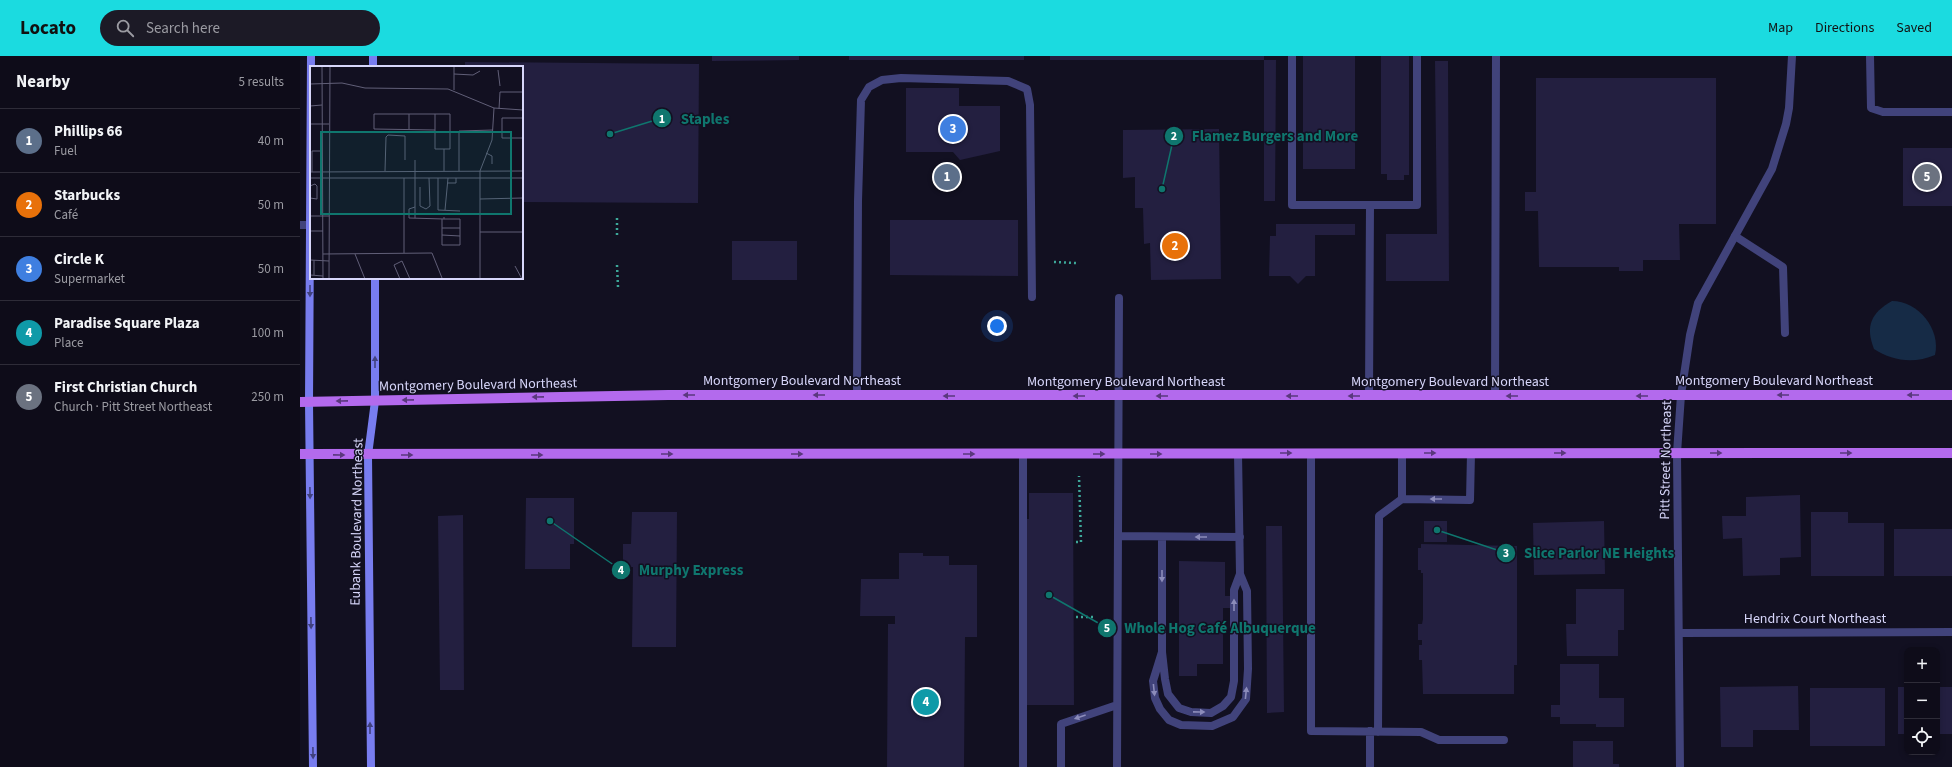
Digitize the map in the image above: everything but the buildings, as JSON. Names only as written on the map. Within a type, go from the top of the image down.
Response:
[{"type":"main road","points":[[311,56],[311,66]]},
{"type":"main road","points":[[310,225],[304,402],[313,767]]},
{"type":"main road","name":"Eubank Boulevard Northeast","points":[[370,767],[368,455],[375,401],[375,279]]},
{"type":"main road","name":"Montgomery Boulevard Northeast","points":[[304,402],[668,395],[1952,395]]},
{"type":"main road","points":[[305,454],[1952,453]]},
{"type":"street","points":[[1292,56],[1292,205],[1417,205],[1417,56]]},
{"type":"street","points":[[1495,396],[1496,56]]},
{"type":"street","name":"Pitt Street Northeast","points":[[1680,767],[1677,453],[1681,395],[1690,335],[1698,303],[1772,169],[1788,116],[1792,56]]},
{"type":"street","points":[[1870,56],[1871,108],[1883,112],[1952,112]]},
{"type":"street","points":[[857,395],[858,201],[861,100],[869,87],[882,80],[901,78],[1008,81],[1027,89],[1030,105],[1032,297]]},
{"type":"street","points":[[1369,396],[1370,205]]},
{"type":"street","points":[[300,225],[310,225]]},
{"type":"street","points":[[1735,236],[1783,267],[1785,334]]},
{"type":"street","points":[[1117,767],[1119,298]]},
{"type":"street","points":[[1162,652],[1153,681],[1157,704],[1169,720],[1181,725],[1212,726],[1233,717],[1246,699],[1248,669],[1246,591],[1240,574],[1238,453]]},
{"type":"street","points":[[1311,453],[1311,731],[1421,732],[1439,740],[1504,740]]},
{"type":"street","points":[[1402,453],[1402,499]]},
{"type":"street","points":[[1370,767],[1374,732],[1379,516],[1402,499],[1470,500],[1471,453]]},
{"type":"street","points":[[1023,454],[1023,767]]},
{"type":"street","points":[[1118,536],[1240,537]]},
{"type":"street","points":[[1162,537],[1162,652],[1168,694],[1179,708],[1191,712],[1211,712],[1223,706],[1231,697],[1234,680],[1234,590],[1240,574]]},
{"type":"street","name":"Hendrix Court Northeast","points":[[1679,633],[1952,632]]},
{"type":"street","points":[[1061,767],[1060,724],[1117,705]]},
{"type":"path","points":[[617,218],[617,237]]},
{"type":"path","points":[[1054,262],[1076,262]]},
{"type":"path","points":[[617,265],[618,287]]},
{"type":"path","points":[[1076,542],[1081,542],[1079,476]]},
{"type":"path","points":[[1076,617],[1095,617]]},
{"type":"water","points":[[1892,301],[1902,302],[1911,306],[1926,318],[1931,326],[1934,336],[1936,345],[1935,355],[1919,360],[1903,360],[1888,356],[1874,349],[1870,333],[1872,321],[1879,310]]},
{"type":"place","name":"Circle K","points":[[953,129]]},
{"type":"place","name":"Staples","points":[[610,134]]},
{"type":"place","name":"Phillips 66","points":[[947,177]]},
{"type":"place","name":"First Christian Church","points":[[1927,177]]},
{"type":"place","name":"Flamez Burgers and More","points":[[1162,189]]},
{"type":"place","name":"Starbucks","points":[[1175,246]]},
{"type":"place","name":"Murphy Express","points":[[550,521]]},
{"type":"place","name":"Slice Parlor NE Heights","points":[[1437,530]]},
{"type":"place","name":"Whole Hog Café Albuquerque","points":[[1049,595]]},
{"type":"place","name":"Paradise Square Plaza","points":[[926,702]]}]
